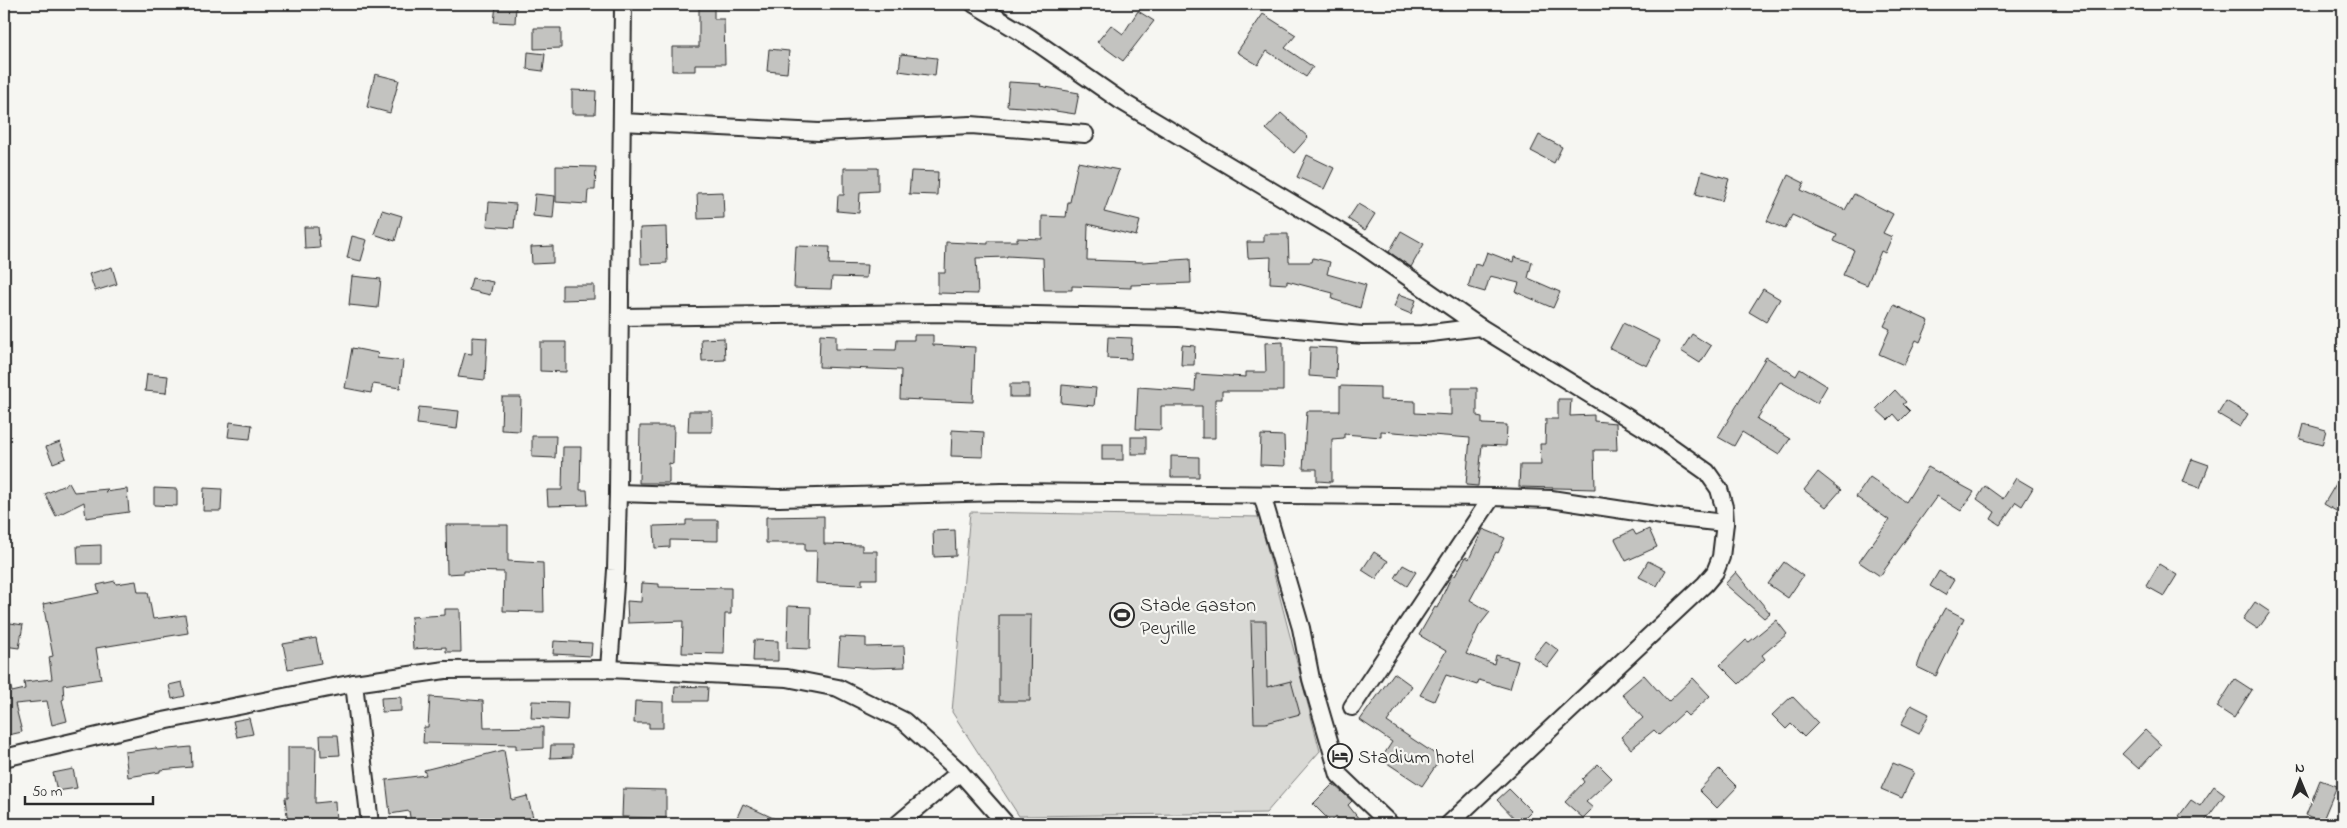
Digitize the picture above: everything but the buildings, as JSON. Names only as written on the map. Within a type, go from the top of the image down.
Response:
[{"type":"street","points":[[609,669],[616,570],[618,493],[623,4]]},
{"type":"street","points":[[974,4],[1029,37],[1121,101],[1362,245],[1480,327],[1646,430],[1707,472],[1719,488],[1724,507],[1725,523],[1721,557],[1714,572],[1705,584],[1449,824]]},
{"type":"street","points":[[622,122],[819,132],[971,125],[1085,134]]},
{"type":"street","points":[[620,317],[936,313],[1160,317],[1362,335],[1423,334],[1480,327]]},
{"type":"street","points":[[618,493],[778,498],[1002,492],[1492,497],[1551,499],[1669,517],[1725,523]]},
{"type":"street","points":[[1262,494],[1301,628],[1311,679],[1339,775],[1390,824]]},
{"type":"street","points":[[1352,707],[1492,497]]},
{"type":"street","points":[[4,758],[153,723],[354,683],[445,670],[609,669],[787,678],[838,688],[904,721],[960,772],[1006,824]]},
{"type":"street","points":[[354,683],[370,824]]},
{"type":"street","points":[[898,824],[960,772]]},
{"type":"shaded area","name":"Stade Gaston Peyrille","points":[[970,512],[1259,517],[1320,751],[1266,813],[1019,816],[952,712]]},
{"type":"place","name":"Stade Gaston Peyrille","points":[[1122,615]]},
{"type":"place","name":"Stadium hotel","points":[[1340,756]]}]
